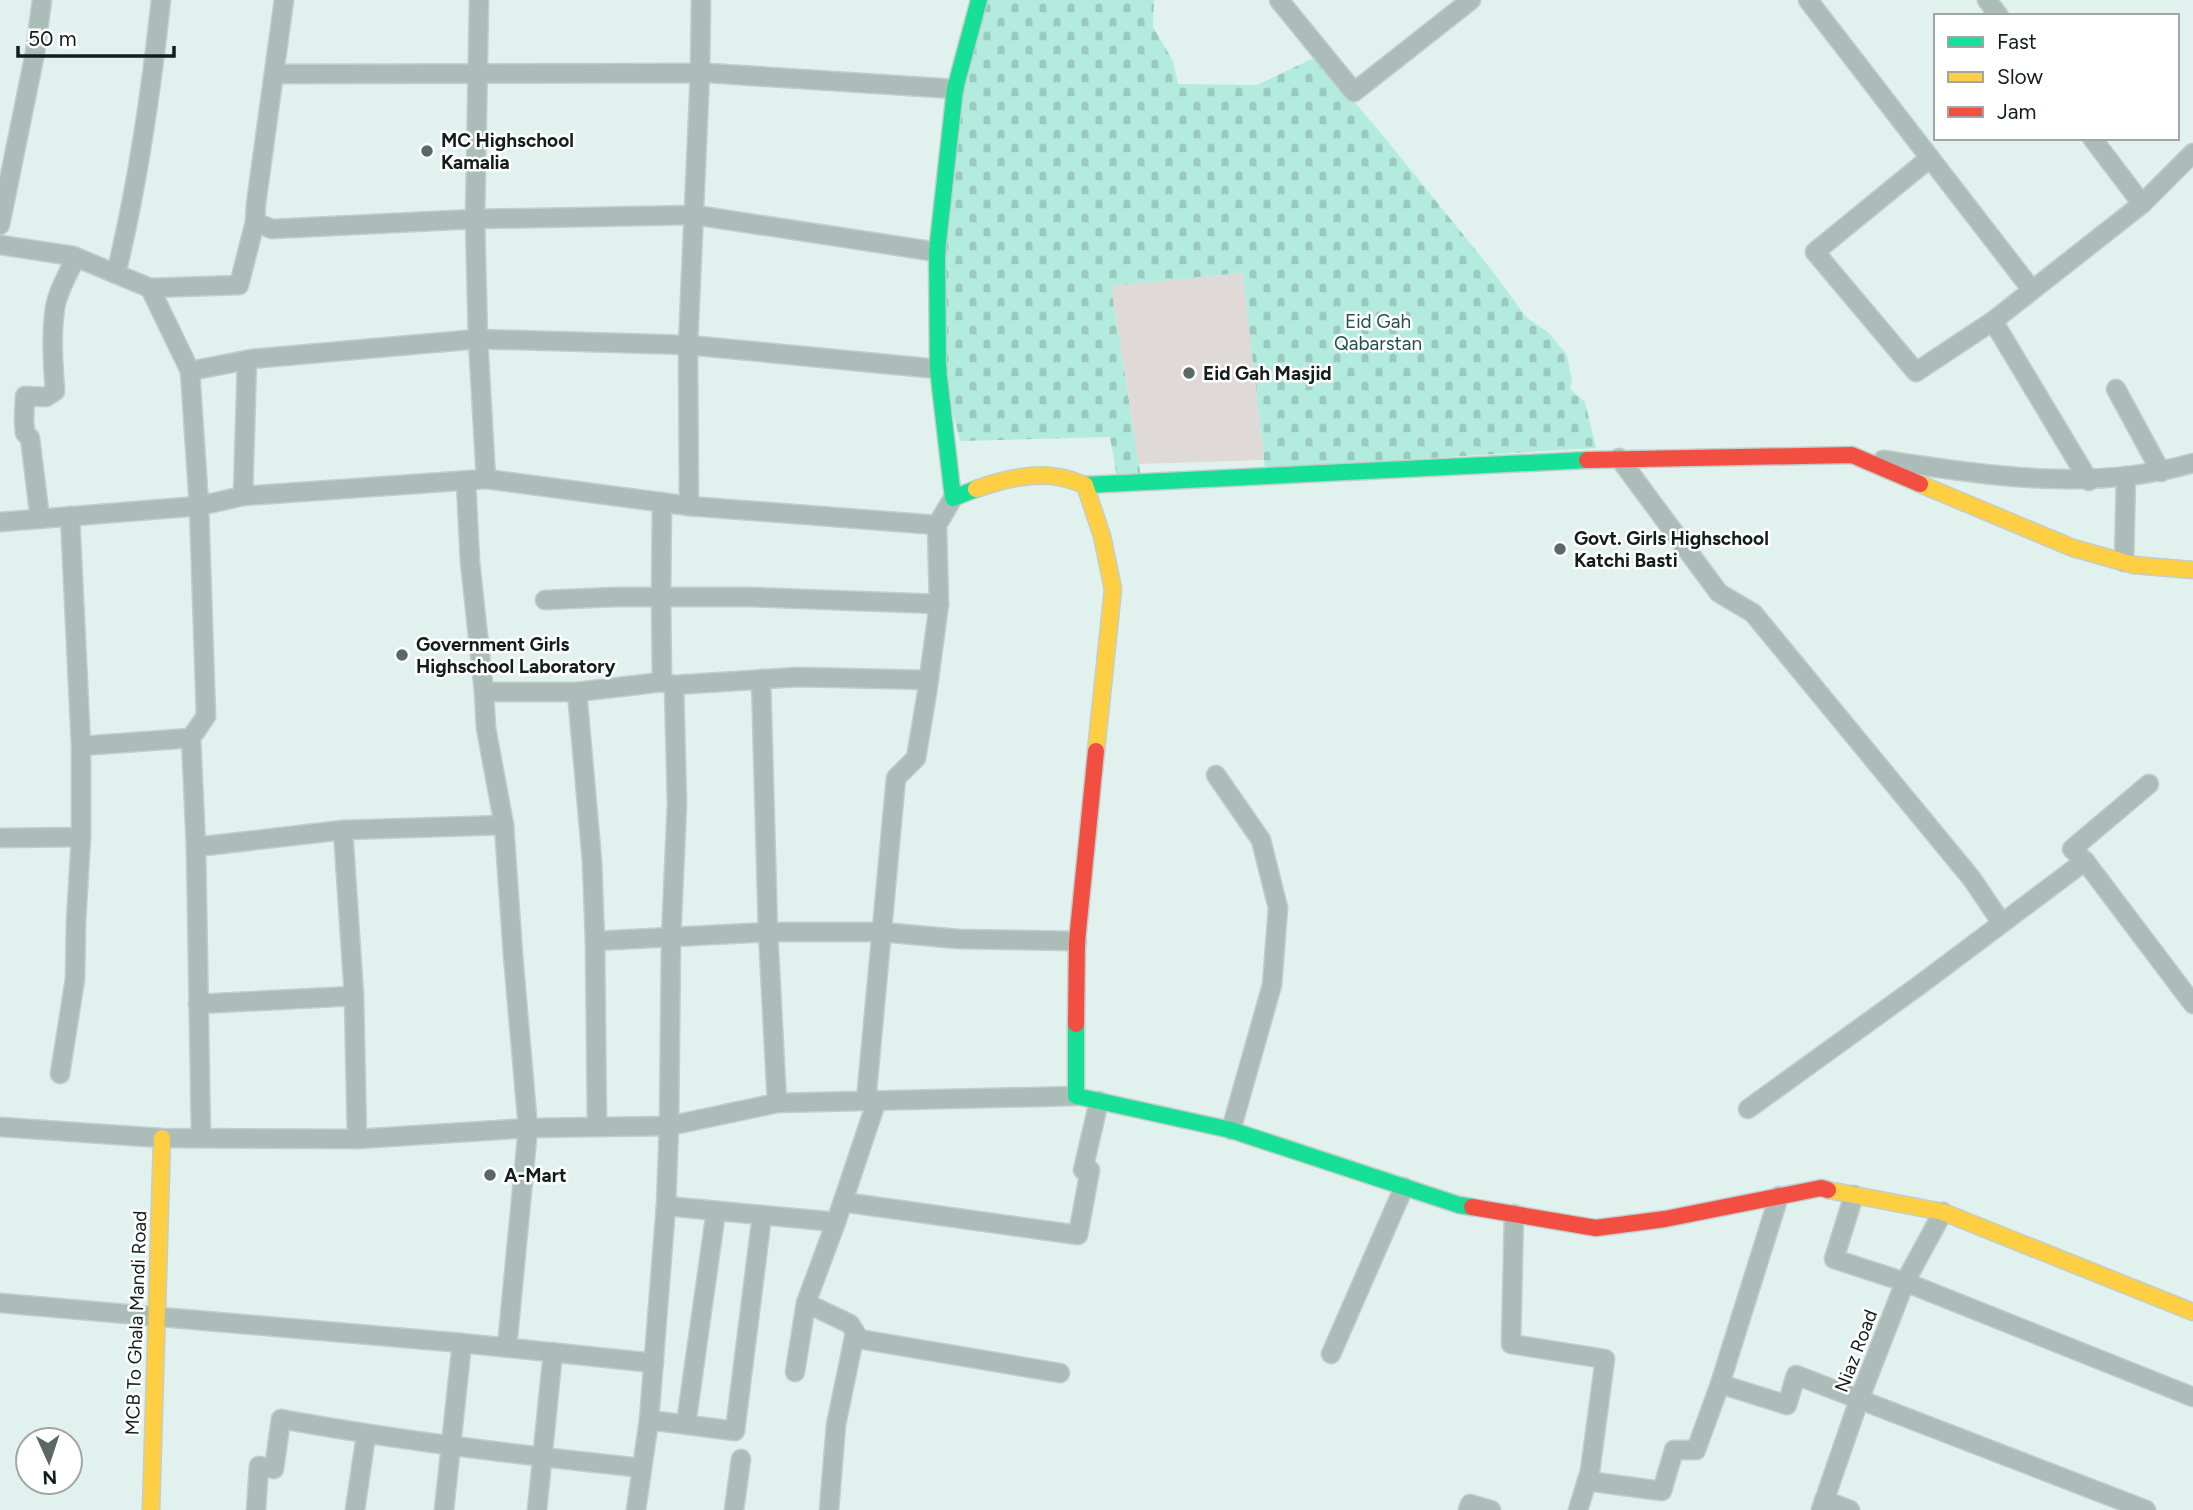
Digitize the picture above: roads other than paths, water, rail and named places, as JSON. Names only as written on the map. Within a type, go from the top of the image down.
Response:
[{"type":"street","points":[[0,225],[35,53],[42,0]]},
{"type":"street","points":[[116,274],[133,205],[152,90],[161,0]]},
{"type":"street","points":[[0,245],[76,258],[150,288],[239,285],[255,222],[284,0]]},
{"type":"street","points":[[480,0],[475,219],[486,479]]},
{"type":"street","points":[[688,506],[688,345],[701,0]]},
{"type":"street","points":[[953,498],[938,369],[937,252],[956,89],[978,0]]},
{"type":"street","points":[[1279,0],[1354,92],[1471,0]]},
{"type":"street","points":[[1812,1],[2032,290]]},
{"type":"street","points":[[274,74],[700,73],[956,89]]},
{"type":"street","points":[[2094,140],[2142,204]]},
{"type":"street","points":[[1930,158],[1815,252],[1916,372],[1993,321],[2142,204],[2193,153]]},
{"type":"street","points":[[255,222],[272,229],[475,219],[695,215],[937,252]]},
{"type":"street","points":[[40,519],[30,438],[25,433],[25,396],[47,397],[55,391],[52,362],[55,306],[76,258]]},
{"type":"street","points":[[150,288],[190,371],[199,506],[206,716],[191,738],[196,847],[201,1138]]},
{"type":"street","points":[[1993,321],[2089,481]]},
{"type":"street","points":[[190,371],[247,360],[478,338],[688,345],[938,369]]},
{"type":"street","points":[[243,496],[247,360]]},
{"type":"street","points":[[2116,389],[2161,472]]},
{"type":"street","points":[[1852,455],[2073,548],[2134,565],[2193,570]]},
{"type":"street","points":[[795,1372],[806,1303],[843,1202],[871,1101],[896,778],[916,758],[939,604],[937,526],[953,498],[979,486],[1020,477],[1056,476],[1085,485],[1619,458],[1852,455],[1992,476],[2089,481],[2161,472],[2193,463]]},
{"type":"street","points":[[1619,458],[1719,593],[1753,613],[1972,879],[2001,922]]},
{"type":"street","points":[[2124,562],[2126,476]]},
{"type":"street","points":[[0,522],[199,506],[243,496],[486,479],[688,506],[937,526]]},
{"type":"street","points":[[466,482],[470,562],[486,728],[505,825],[528,1128],[507,1347]]},
{"type":"street","points":[[1076,1096],[1077,941],[1114,589],[1102,536],[1085,485]]},
{"type":"street","points":[[636,1510],[654,1363],[669,1126],[671,939],[677,804],[676,693],[668,684],[660,598],[662,502]]},
{"type":"street","points":[[60,1074],[75,979],[81,837],[81,746],[70,516]]},
{"type":"street","points":[[545,600],[603,597],[751,597],[939,604]]},
{"type":"street","points":[[484,692],[577,692],[798,677],[929,680]]},
{"type":"street","points":[[761,679],[776,1103]]},
{"type":"street","points":[[577,692],[589,810],[595,942],[597,1126]]},
{"type":"street","points":[[81,746],[191,738]]},
{"type":"street","points":[[1216,775],[1261,840],[1279,908],[1272,985],[1231,1130]]},
{"type":"street","points":[[2149,784],[2073,849],[2085,861],[2193,1004]]},
{"type":"street","points":[[196,847],[343,830],[505,825]]},
{"type":"street","points":[[343,830],[354,996],[357,1139]]},
{"type":"street","points":[[0,838],[81,837]]},
{"type":"street","points":[[1748,1109],[2085,861]]},
{"type":"street","points":[[595,942],[768,932],[882,932],[958,939],[1077,941]]},
{"type":"street","points":[[198,1004],[354,996]]},
{"type":"street","points":[[0,1127],[162,1138],[357,1139],[528,1128],[669,1126],[776,1103],[1076,1096],[1231,1130],[1459,1205],[1596,1228],[1665,1219],[1821,1188],[1943,1212],[2193,1312]]},
{"type":"street","points":[[843,1202],[1079,1235],[1090,1170],[1083,1170],[1098,1101]]},
{"type":"street","name":"MCB To Ghala Mandi Road","points":[[151,1510],[162,1138]]},
{"type":"street","points":[[1331,1354],[1404,1187]]},
{"type":"street","points":[[1854,1195],[1834,1259],[1905,1282],[2193,1397]]},
{"type":"street","points":[[1587,1481],[1662,1491],[1674,1450],[1696,1451],[1779,1196]]},
{"type":"street","points":[[666,1206],[836,1222]]},
{"type":"street","points":[[686,1424],[716,1211]]},
{"type":"street","name":"Niaz Road","points":[[1822,1505],[1905,1282],[1943,1212]]},
{"type":"street","points":[[1514,1214],[1511,1344],[1605,1359],[1587,1481],[1578,1510]]},
{"type":"street","points":[[649,1420],[736,1431],[762,1215]]},
{"type":"street","points":[[0,1303],[507,1347],[654,1363]]},
{"type":"street","points":[[806,1303],[850,1324],[859,1339],[1060,1373]]},
{"type":"street","points":[[829,1510],[836,1425],[855,1333]]},
{"type":"street","points":[[444,1510],[462,1343]]},
{"type":"street","points":[[537,1510],[553,1352]]},
{"type":"street","points":[[1720,1384],[1787,1405],[1796,1375],[2146,1510]]},
{"type":"street","points":[[256,1510],[259,1466],[274,1469],[281,1419],[451,1447],[642,1468]]},
{"type":"street","points":[[355,1510],[366,1434]]},
{"type":"street","points":[[733,1510],[741,1460]]},
{"type":"street","points":[[1468,1510],[1470,1504],[1492,1510]]},
{"type":"street","points":[[1822,1505],[1850,1510]]},
{"type":"place","name":"MC Highschool Kamalia","points":[[427,151]]},
{"type":"place","name":"Eid Gah Masjid","points":[[1189,373]]},
{"type":"place","name":"Govt. Girls Highschool Katchi Basti","points":[[1560,549]]},
{"type":"place","name":"Government Girls Highschool Laboratory","points":[[402,655]]},
{"type":"place","name":"A-Mart","points":[[490,1175]]},
{"type":"park label","name":"Eid Gah Qabarstan","points":[[1378,332]]}]
